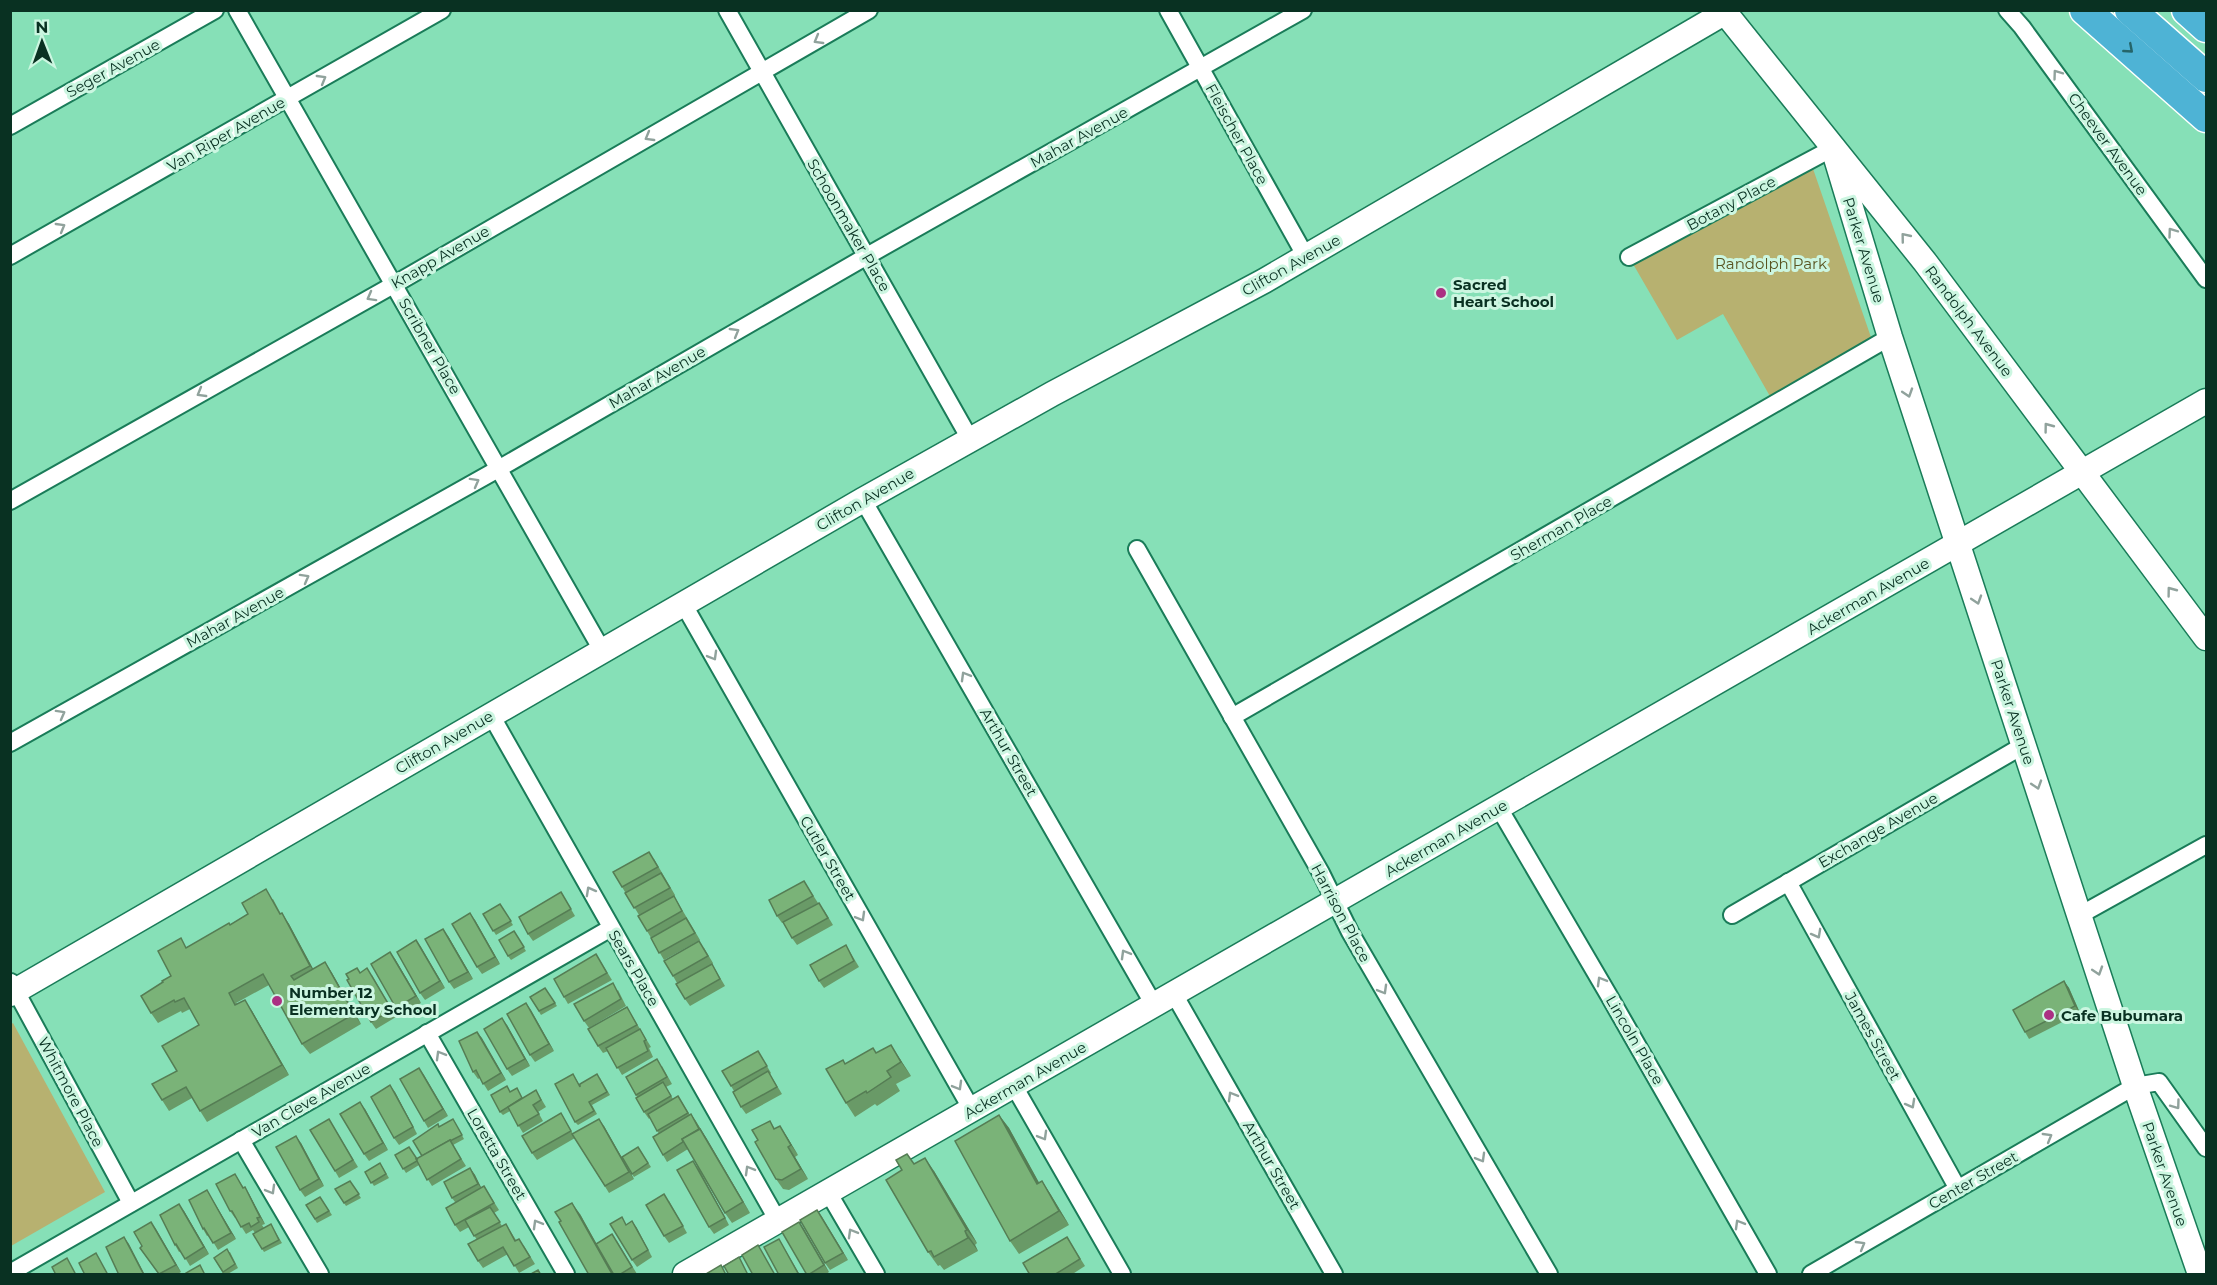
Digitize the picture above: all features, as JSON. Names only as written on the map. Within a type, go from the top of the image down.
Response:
[{"type":"highway","points":[[2085,10],[2206,117]]},
{"type":"highway","points":[[2130,10],[2206,77]]},
{"type":"highway","points":[[2187,10],[2206,27]]},
{"type":"street","name":"Seger Avenue","points":[[10,126],[215,10]]},
{"type":"street","name":"Scribner Place","points":[[237,10],[603,652]]},
{"type":"street","name":"Van Riper Avenue","points":[[10,256],[442,10]]},
{"type":"street","name":"Schoonmaker Place","points":[[727,10],[970,439]]},
{"type":"street","name":"Knapp Avenue","points":[[10,501],[395,284],[869,10]]},
{"type":"street","name":"Fleischer Place","points":[[1168,10],[1306,257]]},
{"type":"street","name":"Mahar Avenue","points":[[10,743],[500,468],[867,256],[1303,10]]},
{"type":"street","name":"Cheever Avenue","points":[[2007,10],[2022,27],[2206,279]]},
{"type":"street","name":"Randolph Avenue","points":[[1725,11],[1925,262],[2206,638]]},
{"type":"street","name":"Clifton Avenue","points":[[12,989],[603,652],[970,439],[1306,257],[1725,11]]},
{"type":"street","name":"Botany Place","points":[[1629,257],[1833,148]]},
{"type":"street","name":"Parker Avenue","points":[[1833,148],[1890,337],[2135,1086],[2200,1275]]},
{"type":"street","name":"Sherman Place","points":[[1232,717],[1890,337]]},
{"type":"street","name":"Ackerman Avenue","points":[[686,1275],[2206,401]]},
{"type":"street","name":"Arthur Street","points":[[863,500],[1164,999],[1334,1275]]},
{"type":"street","name":"Harrison Place","points":[[1137,549],[1321,873],[1350,932],[1549,1275]]},
{"type":"street","name":"Cutler Street","points":[[684,605],[972,1110]]},
{"type":"street","name":"Sears Place","points":[[492,715],[778,1221]]},
{"type":"street","name":"Exchange Avenue","points":[[1732,915],[2024,746]]},
{"type":"street","name":"Lincoln Place","points":[[1499,808],[1768,1275]]},
{"type":"street","points":[[2080,915],[2206,845]]},
{"type":"street","name":"James Street","points":[[1788,882],[1958,1189]]},
{"type":"street","name":"Van Cleve Avenue","points":[[10,1272],[611,928]]},
{"type":"street","name":"Whitmore Place","points":[[12,989],[131,1203]]},
{"type":"street","name":"Loretta Street","points":[[427,1033],[566,1275]]},
{"type":"street","points":[[2135,1086],[2159,1082],[2206,1148]]},
{"type":"street","points":[[1014,1086],[1122,1275]]},
{"type":"street","name":"Center Street","points":[[1811,1275],[2135,1086]]},
{"type":"street","points":[[241,1140],[320,1275]]},
{"type":"street","points":[[828,1192],[876,1275]]},
{"type":"green space","name":"Randolph Park","points":[[1810,160],[1874,346],[1775,405],[1723,314],[1677,340],[1629,257]]},
{"type":"green space","points":[[13,1023],[105,1192],[11,1246],[10,1025]]},
{"type":"building","points":[[649,852],[658,867],[622,887],[613,872]]},
{"type":"building","points":[[661,873],[670,888],[634,908],[625,893]]},
{"type":"building","points":[[804,881],[813,896],[777,916],[769,900]]},
{"type":"building","points":[[266,889],[280,914],[282,913],[310,966],[291,976],[294,980],[325,962],[354,1014],[302,1044],[263,974],[229,993],[235,1005],[245,1000],[282,1065],[200,1111],[186,1087],[162,1100],[152,1084],[177,1071],[162,1046],[199,1025],[184,998],[175,1002],[174,1000],[151,1013],[141,996],[171,976],[158,951],[181,938],[186,948],[229,923],[230,925],[248,914],[242,903]]},
{"type":"building","points":[[561,892],[571,909],[528,934],[519,917]]},
{"type":"building","points":[[674,896],[682,911],[647,931],[638,916]]},
{"type":"building","points":[[819,903],[828,918],[792,938],[783,922]]},
{"type":"building","points":[[500,904],[511,921],[493,931],[483,914]]},
{"type":"building","points":[[470,913],[495,957],[477,967],[452,924]]},
{"type":"building","points":[[686,918],[695,933],[659,953],[651,938]]},
{"type":"building","points":[[443,929],[468,972],[449,982],[425,939]]},
{"type":"building","points":[[514,931],[524,947],[508,956],[499,940]]},
{"type":"building","points":[[416,940],[440,981],[420,993],[397,952]]},
{"type":"building","points":[[699,941],[708,956],[673,976],[664,961]]},
{"type":"building","points":[[846,945],[854,961],[819,981],[810,965]]},
{"type":"building","points":[[390,952],[416,996],[396,1008],[371,964]]},
{"type":"building","points":[[596,954],[607,973],[564,997],[554,979]]},
{"type":"building","points":[[712,964],[720,979],[685,999],[676,984]]},
{"type":"building","points":[[357,968],[360,973],[367,968],[392,1010],[371,1022],[347,980],[349,979],[346,974]]},
{"type":"building","name":"Cafe Bubumara","points":[[2064,981],[2075,1006],[2025,1032],[2013,1010]]},
{"type":"building","points":[[613,983],[621,999],[584,1021],[574,1004]]},
{"type":"building","points":[[545,988],[555,1003],[539,1011],[530,997]]},
{"type":"building","points":[[526,1003],[549,1044],[530,1055],[507,1014]]},
{"type":"building","points":[[627,1007],[637,1025],[598,1046],[588,1029]]},
{"type":"building","points":[[502,1018],[525,1059],[507,1069],[484,1029]]},
{"type":"building","points":[[640,1029],[646,1040],[644,1041],[648,1051],[617,1068],[606,1048]]},
{"type":"building","points":[[477,1032],[501,1073],[483,1084],[476,1070],[473,1072],[459,1041]]},
{"type":"building","points":[[891,1045],[901,1062],[887,1071],[891,1077],[867,1093],[866,1091],[846,1103],[826,1069],[843,1060],[845,1064],[873,1048],[876,1053]]},
{"type":"building","points":[[758,1051],[767,1066],[731,1086],[722,1071]]},
{"type":"building","points":[[657,1059],[667,1077],[636,1095],[626,1077]]},
{"type":"building","points":[[419,1068],[443,1109],[424,1121],[400,1079]]},
{"type":"building","points":[[768,1071],[777,1087],[741,1107],[733,1092]]},
{"type":"building","points":[[573,1074],[580,1087],[580,1084],[597,1074],[607,1092],[589,1102],[594,1111],[575,1122],[555,1084]]},
{"type":"building","points":[[663,1082],[671,1096],[644,1112],[636,1098]]},
{"type":"building","points":[[390,1085],[413,1127],[394,1138],[371,1097]]},
{"type":"building","points":[[507,1086],[510,1092],[517,1088],[522,1098],[500,1112],[491,1095]]},
{"type":"building","points":[[536,1090],[541,1100],[533,1105],[539,1114],[518,1126],[508,1107]]},
{"type":"building","points":[[678,1096],[688,1113],[657,1131],[648,1114]]},
{"type":"building","points":[[360,1102],[383,1143],[364,1154],[340,1114]]},
{"type":"building","points":[[561,1113],[571,1131],[532,1153],[522,1136]]},
{"type":"building","points":[[691,1114],[699,1129],[682,1139],[683,1142],[663,1155],[653,1137]]},
{"type":"building","points":[[999,1115],[1037,1184],[1042,1181],[1059,1211],[1010,1241],[955,1141]]},
{"type":"building","points":[[329,1119],[353,1160],[335,1171],[310,1130]]},
{"type":"building","points":[[453,1119],[462,1135],[422,1156],[413,1141],[438,1124],[439,1127]]},
{"type":"building","points":[[599,1119],[629,1172],[605,1186],[572,1134]]},
{"type":"building","points":[[770,1121],[774,1129],[780,1126],[791,1145],[788,1147],[801,1169],[782,1180],[776,1179],[755,1142],[758,1140],[752,1130]]},
{"type":"building","points":[[700,1129],[743,1202],[725,1213],[682,1139]]},
{"type":"building","points":[[296,1136],[319,1179],[300,1190],[276,1147]]},
{"type":"building","points":[[450,1140],[461,1159],[427,1180],[416,1159]]},
{"type":"building","points":[[409,1147],[417,1161],[403,1169],[395,1155]]},
{"type":"building","points":[[638,1147],[648,1163],[632,1174],[622,1157]]},
{"type":"building","points":[[907,1154],[914,1164],[925,1158],[967,1230],[965,1231],[968,1238],[934,1257],[931,1251],[928,1252],[886,1180],[902,1170],[896,1160]]},
{"type":"building","points":[[693,1161],[725,1218],[709,1227],[677,1170]]},
{"type":"building","points":[[380,1163],[386,1174],[371,1183],[365,1172]]},
{"type":"building","points":[[470,1168],[478,1184],[452,1198],[444,1182]]},
{"type":"building","points":[[235,1174],[243,1188],[245,1187],[260,1217],[257,1218],[259,1222],[251,1227],[249,1223],[241,1227],[216,1184]]},
{"type":"building","points":[[350,1181],[359,1194],[344,1203],[335,1189]]},
{"type":"building","points":[[484,1186],[494,1203],[455,1225],[446,1208]]},
{"type":"building","points":[[207,1190],[231,1233],[213,1243],[203,1229],[189,1200]]},
{"type":"building","points":[[664,1194],[683,1226],[664,1236],[646,1205]]},
{"type":"building","points":[[320,1197],[329,1211],[315,1219],[306,1205]]},
{"type":"building","points":[[572,1203],[612,1274],[589,1275],[559,1222],[561,1221],[555,1212]]},
{"type":"building","points":[[179,1204],[204,1247],[185,1259],[160,1215]]},
{"type":"building","points":[[490,1207],[500,1222],[474,1236],[465,1220]]},
{"type":"building","points":[[817,1210],[843,1253],[825,1263],[800,1220]]},
{"type":"building","points":[[622,1217],[626,1225],[632,1221],[648,1250],[632,1260],[610,1224]]},
{"type":"building","points":[[151,1222],[176,1265],[159,1274],[140,1248],[142,1246],[134,1232]]},
{"type":"building","points":[[799,1222],[824,1265],[808,1275],[782,1232]]},
{"type":"building","points":[[271,1224],[279,1240],[262,1249],[253,1234]]},
{"type":"building","points":[[506,1224],[515,1241],[519,1239],[530,1257],[514,1266],[503,1247],[478,1261],[468,1244]]},
{"type":"building","points":[[612,1234],[632,1267],[619,1275],[614,1275],[596,1244]]},
{"type":"building","points":[[124,1237],[144,1275],[119,1275],[106,1247]]},
{"type":"building","points":[[1067,1237],[1080,1259],[1054,1275],[1030,1275],[1023,1263]]},
{"type":"building","points":[[779,1239],[799,1275],[779,1275],[764,1247]]},
{"type":"building","points":[[758,1245],[775,1275],[753,1275],[742,1255]]},
{"type":"building","points":[[227,1249],[235,1264],[223,1272],[214,1258]]},
{"type":"building","points":[[96,1253],[108,1275],[85,1275],[79,1263]]},
{"type":"building","points":[[739,1257],[748,1275],[729,1275],[724,1266]]},
{"type":"building","points":[[67,1258],[76,1275],[56,1275],[52,1267]]},
{"type":"building","points":[[200,1265],[205,1275],[187,1275],[186,1273]]},
{"type":"building","points":[[721,1265],[726,1275],[706,1275],[706,1274]]},
{"type":"building","points":[[538,1270],[541,1275],[529,1275]]},
{"type":"place","name":"Sacred Heart School","points":[[1441,293]]},
{"type":"place","name":"Number 12 Elementary School","points":[[277,1001]]},
{"type":"place","name":"Cafe Bubumara","points":[[2049,1015]]}]
